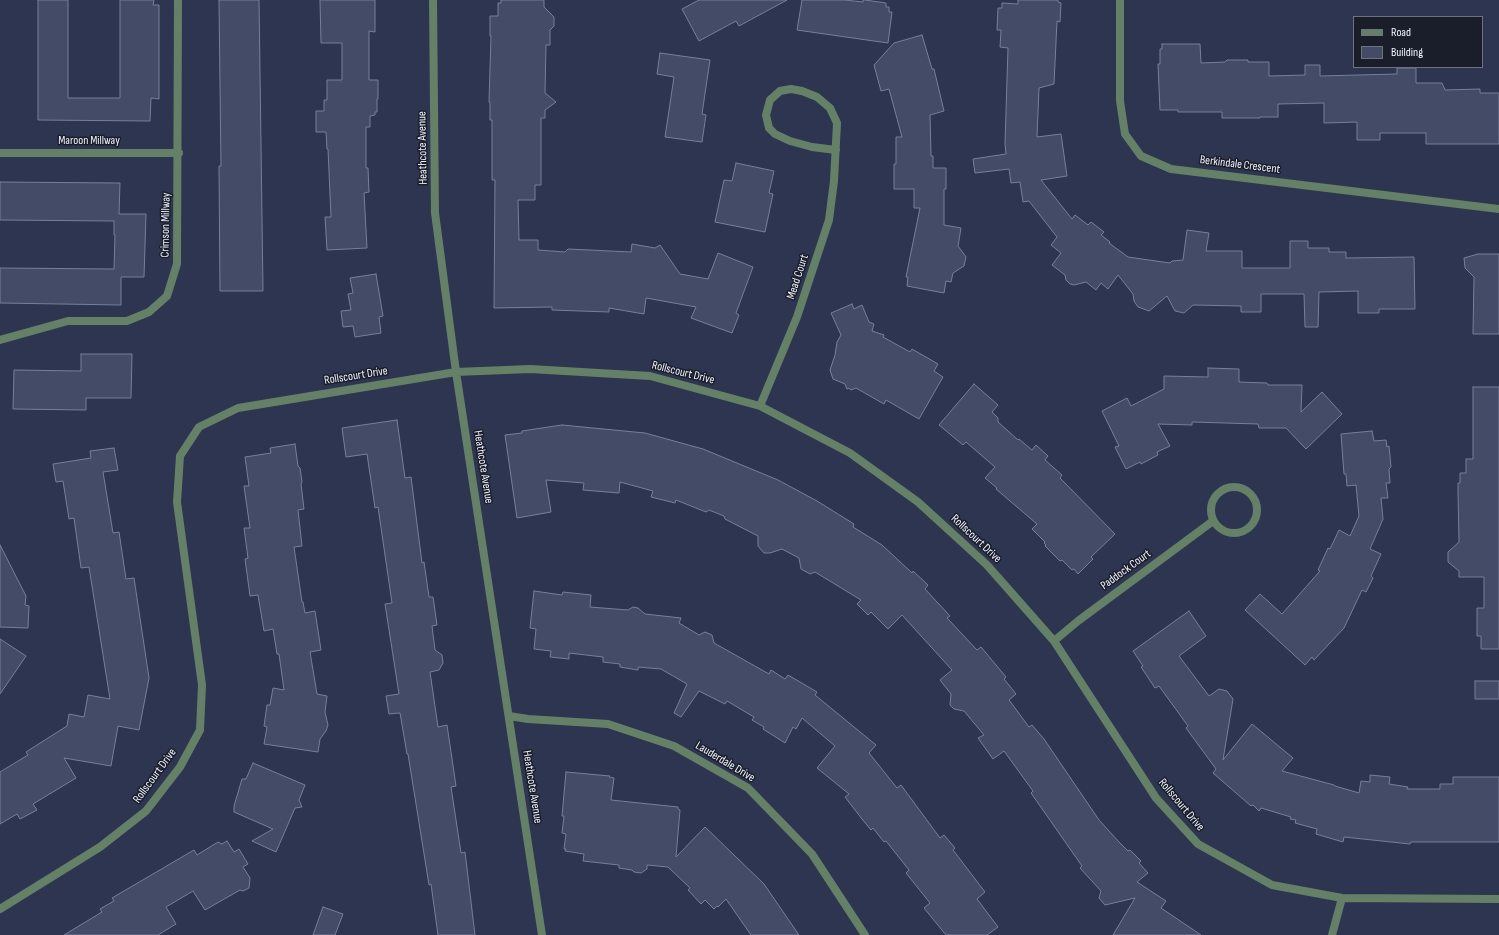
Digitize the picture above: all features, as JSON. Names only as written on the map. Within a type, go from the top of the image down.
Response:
[{"type":"street","name":"Crimson Millway","points":[[0,340],[68,321],[127,321],[149,312],[167,296],[177,264],[178,0]]},
{"type":"street","name":"Heathcote Avenue","points":[[433,0],[435,213],[456,372],[542,935]]},
{"type":"street","name":"Berkindale Crescent","points":[[1120,0],[1120,101],[1125,134],[1141,156],[1171,169],[1499,209]]},
{"type":"street","name":"Mead Court","points":[[760,406],[797,317],[829,220],[834,181],[836,150],[837,123],[830,108],[817,97],[802,91],[791,89],[780,91],[770,100],[766,115],[769,128],[775,134],[790,141],[812,147],[836,150]]},
{"type":"street","name":"Maroon Millway","points":[[0,153],[178,153]]},
{"type":"street","name":"Rollscourt Drive","points":[[0,909],[100,847],[146,811],[180,767],[200,730],[202,685],[177,502],[180,456],[199,427],[238,408],[456,372],[530,369],[650,376],[760,406],[850,453],[918,502],[987,565],[1054,641],[1156,798],[1198,844],[1272,885],[1342,898],[1499,899]]},
{"type":"street","points":[[1239,488],[1246,491],[1255,502],[1257,513],[1254,521],[1246,530],[1239,533],[1231,533],[1223,530],[1213,521],[1211,513],[1212,505],[1218,494],[1224,490],[1239,488]]},
{"type":"street","name":"Paddock Court","points":[[1054,641],[1078,621],[1213,521]]},
{"type":"street","name":"Lauderdale Drive","points":[[509,716],[528,719],[608,724],[674,746],[748,788],[812,854],[865,935]]},
{"type":"street","points":[[1332,935],[1342,898]]},
{"type":"building","points":[[38,0],[68,0],[68,98],[120,98],[120,0],[154,0],[153,5],[159,5],[159,99],[151,98],[150,121],[38,120]]},
{"type":"building","points":[[219,0],[259,0],[263,291],[220,291],[219,166],[221,166]]},
{"type":"building","points":[[320,0],[375,0],[375,32],[369,31],[369,80],[378,80],[378,99],[377,112],[375,112],[375,115],[370,116],[370,127],[366,127],[366,168],[368,168],[369,192],[364,193],[367,248],[327,250],[325,217],[331,217],[328,149],[326,132],[316,132],[316,111],[324,111],[324,100],[327,100],[327,80],[342,80],[342,43],[321,43]]},
{"type":"building","points":[[501,0],[544,0],[544,7],[554,17],[554,26],[550,30],[550,45],[546,45],[545,93],[556,102],[545,110],[545,118],[541,118],[541,185],[535,185],[535,200],[518,200],[519,240],[538,240],[538,250],[565,252],[568,249],[631,252],[632,244],[655,248],[660,245],[680,274],[708,279],[718,253],[753,267],[736,313],[739,315],[732,333],[691,318],[696,307],[646,298],[644,314],[609,308],[609,312],[552,310],[552,307],[494,308],[495,180],[492,180],[492,120],[490,120],[489,102],[491,36],[490,16],[498,16],[498,3],[501,3]]},
{"type":"building","points":[[699,0],[787,0],[739,26],[736,21],[699,41],[682,9]]},
{"type":"building","points":[[802,0],[845,0],[863,2],[863,0],[865,0],[886,3],[886,7],[889,7],[889,12],[892,12],[888,43],[797,30]]},
{"type":"building","points":[[1018,0],[1058,0],[1058,2],[1061,3],[1060,22],[1057,21],[1054,84],[1039,88],[1037,137],[1061,134],[1067,176],[1041,180],[1072,219],[1075,215],[1088,225],[1091,222],[1104,232],[1101,235],[1110,242],[1109,243],[1128,257],[1170,263],[1172,261],[1183,260],[1187,230],[1209,233],[1206,251],[1242,251],[1242,268],[1290,268],[1290,241],[1308,241],[1308,248],[1329,248],[1329,252],[1346,252],[1346,258],[1414,257],[1415,309],[1379,309],[1379,313],[1358,313],[1358,291],[1319,292],[1318,327],[1305,327],[1304,294],[1261,294],[1261,312],[1241,312],[1241,306],[1193,305],[1184,313],[1175,311],[1167,296],[1149,311],[1138,307],[1134,301],[1133,294],[1118,275],[1108,289],[1101,283],[1096,290],[1086,282],[1074,285],[1070,284],[1066,280],[1065,275],[1052,265],[1061,253],[1051,245],[1057,237],[1029,201],[1023,202],[1020,182],[1011,183],[1009,169],[975,173],[973,159],[1006,154],[1008,48],[1000,47],[1001,30],[997,30],[998,8],[1002,8],[1002,3],[1018,4]]},
{"type":"building","points":[[922,35],[932,69],[934,69],[944,111],[930,115],[931,156],[933,156],[933,168],[946,168],[946,189],[944,189],[944,225],[961,228],[958,246],[966,257],[964,266],[953,273],[951,282],[946,281],[944,293],[907,286],[908,277],[906,277],[920,208],[914,208],[914,189],[894,189],[896,137],[902,137],[889,89],[881,91],[874,65],[894,43]]},
{"type":"building","points":[[1162,44],[1200,44],[1201,63],[1225,62],[1227,60],[1269,62],[1269,76],[1305,75],[1305,65],[1320,65],[1320,76],[1397,74],[1397,68],[1416,68],[1416,83],[1442,83],[1445,90],[1480,89],[1480,93],[1499,93],[1499,144],[1426,144],[1426,133],[1380,133],[1380,140],[1357,140],[1357,122],[1324,123],[1324,103],[1278,104],[1278,117],[1260,118],[1222,118],[1222,112],[1178,112],[1178,110],[1160,110],[1158,64],[1160,64],[1160,49],[1162,49]]},
{"type":"building","points":[[660,53],[710,60],[702,114],[706,115],[702,142],[665,137],[674,77],[657,74]]},
{"type":"building","points":[[736,163],[774,171],[769,193],[773,194],[765,232],[715,222],[724,180],[732,181]]},
{"type":"building","points":[[0,182],[120,183],[119,214],[146,214],[144,277],[121,277],[121,305],[0,303],[0,268],[114,269],[115,235],[114,221],[0,220]]},
{"type":"building","points":[[1478,254],[1499,254],[1499,334],[1473,334],[1474,277],[1465,268],[1464,258]]},
{"type":"building","points":[[376,274],[383,316],[379,317],[381,333],[355,337],[353,326],[343,327],[341,311],[351,310],[348,294],[353,293],[350,278]]},
{"type":"building","points":[[852,304],[854,309],[862,305],[869,322],[874,324],[872,331],[884,335],[883,337],[910,352],[912,349],[938,364],[934,371],[943,377],[919,419],[886,400],[884,404],[856,388],[851,390],[849,388],[847,389],[845,384],[833,379],[830,370],[835,355],[837,342],[841,335],[831,313]]},
{"type":"building","points":[[81,354],[132,354],[131,398],[86,398],[86,410],[13,409],[14,370],[81,371]]},
{"type":"building","points":[[1208,368],[1239,369],[1239,382],[1267,383],[1268,385],[1302,385],[1301,412],[1322,392],[1342,414],[1306,449],[1286,428],[1259,428],[1258,424],[1192,422],[1192,425],[1158,424],[1170,446],[1157,452],[1158,455],[1141,464],[1140,462],[1126,469],[1115,447],[1119,446],[1102,411],[1127,398],[1131,406],[1164,389],[1164,376],[1208,377]]},
{"type":"building","points":[[974,384],[998,405],[992,412],[998,418],[998,422],[1032,450],[1036,445],[1048,456],[1045,460],[1062,475],[1060,478],[1115,534],[1091,557],[1093,559],[1078,574],[1062,560],[1060,561],[1045,546],[1045,542],[1032,529],[1037,524],[985,478],[995,467],[966,442],[963,445],[939,425]]},
{"type":"building","points":[[1473,387],[1499,387],[1499,649],[1481,649],[1481,636],[1477,636],[1477,608],[1484,608],[1484,577],[1459,577],[1459,571],[1448,562],[1448,552],[1459,542],[1458,483],[1460,483],[1460,473],[1466,473],[1466,459],[1473,459]]},
{"type":"building","points":[[397,420],[405,478],[411,477],[422,563],[424,562],[429,597],[433,597],[437,625],[432,626],[435,650],[442,655],[443,663],[439,670],[430,672],[438,727],[447,725],[456,786],[451,787],[461,853],[465,852],[475,935],[438,935],[431,884],[429,885],[400,713],[389,714],[386,696],[399,694],[385,604],[392,603],[378,507],[375,508],[367,454],[346,457],[342,428]]},
{"type":"building","points":[[562,425],[645,433],[703,449],[778,480],[817,501],[854,524],[853,527],[882,545],[912,573],[913,571],[928,585],[925,589],[950,616],[947,618],[977,650],[981,647],[1006,677],[1004,679],[1016,694],[1009,700],[1029,727],[1032,725],[1044,739],[1099,820],[1128,851],[1130,850],[1141,861],[1139,863],[1148,873],[1137,882],[1166,901],[1161,908],[1201,935],[1113,935],[1135,898],[1105,905],[1099,898],[1101,891],[1080,868],[1082,866],[1031,793],[1033,791],[1004,751],[993,759],[978,738],[984,735],[964,711],[954,709],[950,705],[951,694],[940,680],[952,670],[902,615],[888,629],[871,612],[868,615],[857,604],[861,600],[815,572],[810,574],[801,569],[799,558],[782,549],[770,553],[764,553],[758,546],[758,536],[725,519],[724,516],[709,510],[706,512],[676,500],[675,503],[651,497],[653,491],[620,482],[619,493],[583,490],[584,483],[546,480],[551,512],[517,518],[505,435]]},
{"type":"building","points":[[1372,431],[1374,441],[1386,440],[1387,447],[1389,446],[1391,467],[1389,469],[1390,483],[1386,483],[1388,498],[1381,498],[1383,519],[1370,549],[1381,554],[1371,576],[1373,578],[1366,592],[1362,590],[1344,628],[1314,660],[1312,657],[1305,665],[1245,610],[1260,594],[1282,614],[1320,571],[1318,570],[1328,548],[1330,549],[1339,530],[1350,536],[1359,516],[1356,485],[1347,486],[1346,474],[1344,474],[1341,434]]},
{"type":"building","points":[[295,444],[302,482],[304,509],[298,510],[302,546],[294,547],[305,613],[315,611],[321,650],[310,652],[317,694],[327,696],[325,712],[328,725],[326,731],[320,739],[318,752],[264,744],[267,727],[264,726],[267,705],[270,705],[273,688],[284,690],[279,654],[277,654],[273,629],[264,631],[258,595],[250,596],[245,559],[248,558],[244,528],[250,528],[244,486],[249,486],[245,457],[271,453],[270,448]]},
{"type":"building","points":[[114,448],[118,470],[103,472],[113,533],[119,532],[126,579],[134,578],[149,678],[139,730],[118,726],[111,766],[64,758],[76,778],[33,804],[37,810],[20,819],[17,814],[0,824],[0,772],[28,755],[26,752],[67,726],[69,714],[84,717],[88,695],[110,699],[89,567],[81,568],[74,518],[69,519],[63,481],[56,482],[53,464],[91,458],[90,451]]},
{"type":"building","points":[[0,545],[26,596],[25,605],[29,606],[28,628],[0,627]]},
{"type":"building","points":[[534,591],[562,595],[563,592],[591,595],[590,607],[628,610],[633,607],[638,608],[645,614],[681,618],[679,623],[699,635],[705,632],[712,635],[714,643],[769,674],[771,670],[785,679],[788,675],[817,692],[815,695],[876,745],[869,753],[897,788],[901,785],[940,838],[944,835],[955,848],[953,850],[985,892],[977,899],[998,927],[987,935],[946,935],[924,908],[930,903],[906,873],[909,870],[886,841],[884,842],[873,828],[871,830],[862,819],[845,797],[849,794],[817,768],[835,746],[802,718],[796,729],[793,727],[785,743],[752,720],[754,717],[727,701],[725,704],[699,691],[681,717],[674,713],[687,684],[661,669],[638,667],[638,670],[620,667],[620,664],[603,662],[603,657],[569,653],[569,659],[550,657],[551,651],[534,649],[536,629],[530,628]]},
{"type":"building","points":[[1189,611],[1206,636],[1179,656],[1209,696],[1219,689],[1227,691],[1233,699],[1223,760],[1252,724],[1293,758],[1282,771],[1359,793],[1361,781],[1370,782],[1370,775],[1390,777],[1389,784],[1408,787],[1407,789],[1440,789],[1440,784],[1453,784],[1453,777],[1499,777],[1499,842],[1411,842],[1410,844],[1344,837],[1343,842],[1316,834],[1317,829],[1295,823],[1296,820],[1290,819],[1291,817],[1261,808],[1259,811],[1253,805],[1251,806],[1213,773],[1216,769],[1186,728],[1188,726],[1159,686],[1155,688],[1141,667],[1143,666],[1133,651]]},
{"type":"building","points":[[0,639],[26,656],[0,694]]},
{"type":"building","points":[[1475,681],[1499,681],[1499,699],[1475,699]]},
{"type":"building","points":[[253,763],[305,785],[299,800],[302,807],[295,808],[276,852],[252,841],[273,829],[234,812],[234,806],[242,779],[246,779]]},
{"type":"building","points":[[566,772],[610,776],[609,777],[614,778],[611,800],[678,807],[680,810],[676,857],[705,827],[764,884],[799,935],[751,935],[726,899],[714,909],[705,900],[701,904],[688,890],[690,888],[668,867],[647,865],[647,869],[641,873],[634,872],[632,870],[619,868],[619,865],[583,861],[584,854],[565,851],[566,834],[562,833],[564,816],[562,816]]},
{"type":"building","points":[[227,841],[234,852],[239,849],[248,864],[243,867],[250,878],[249,888],[243,891],[240,890],[205,910],[193,891],[166,907],[176,924],[158,935],[64,935],[102,912],[100,909],[114,901],[112,898],[194,850],[197,855],[218,842],[222,844]]},
{"type":"building","points":[[323,907],[343,914],[335,935],[313,935]]}]
